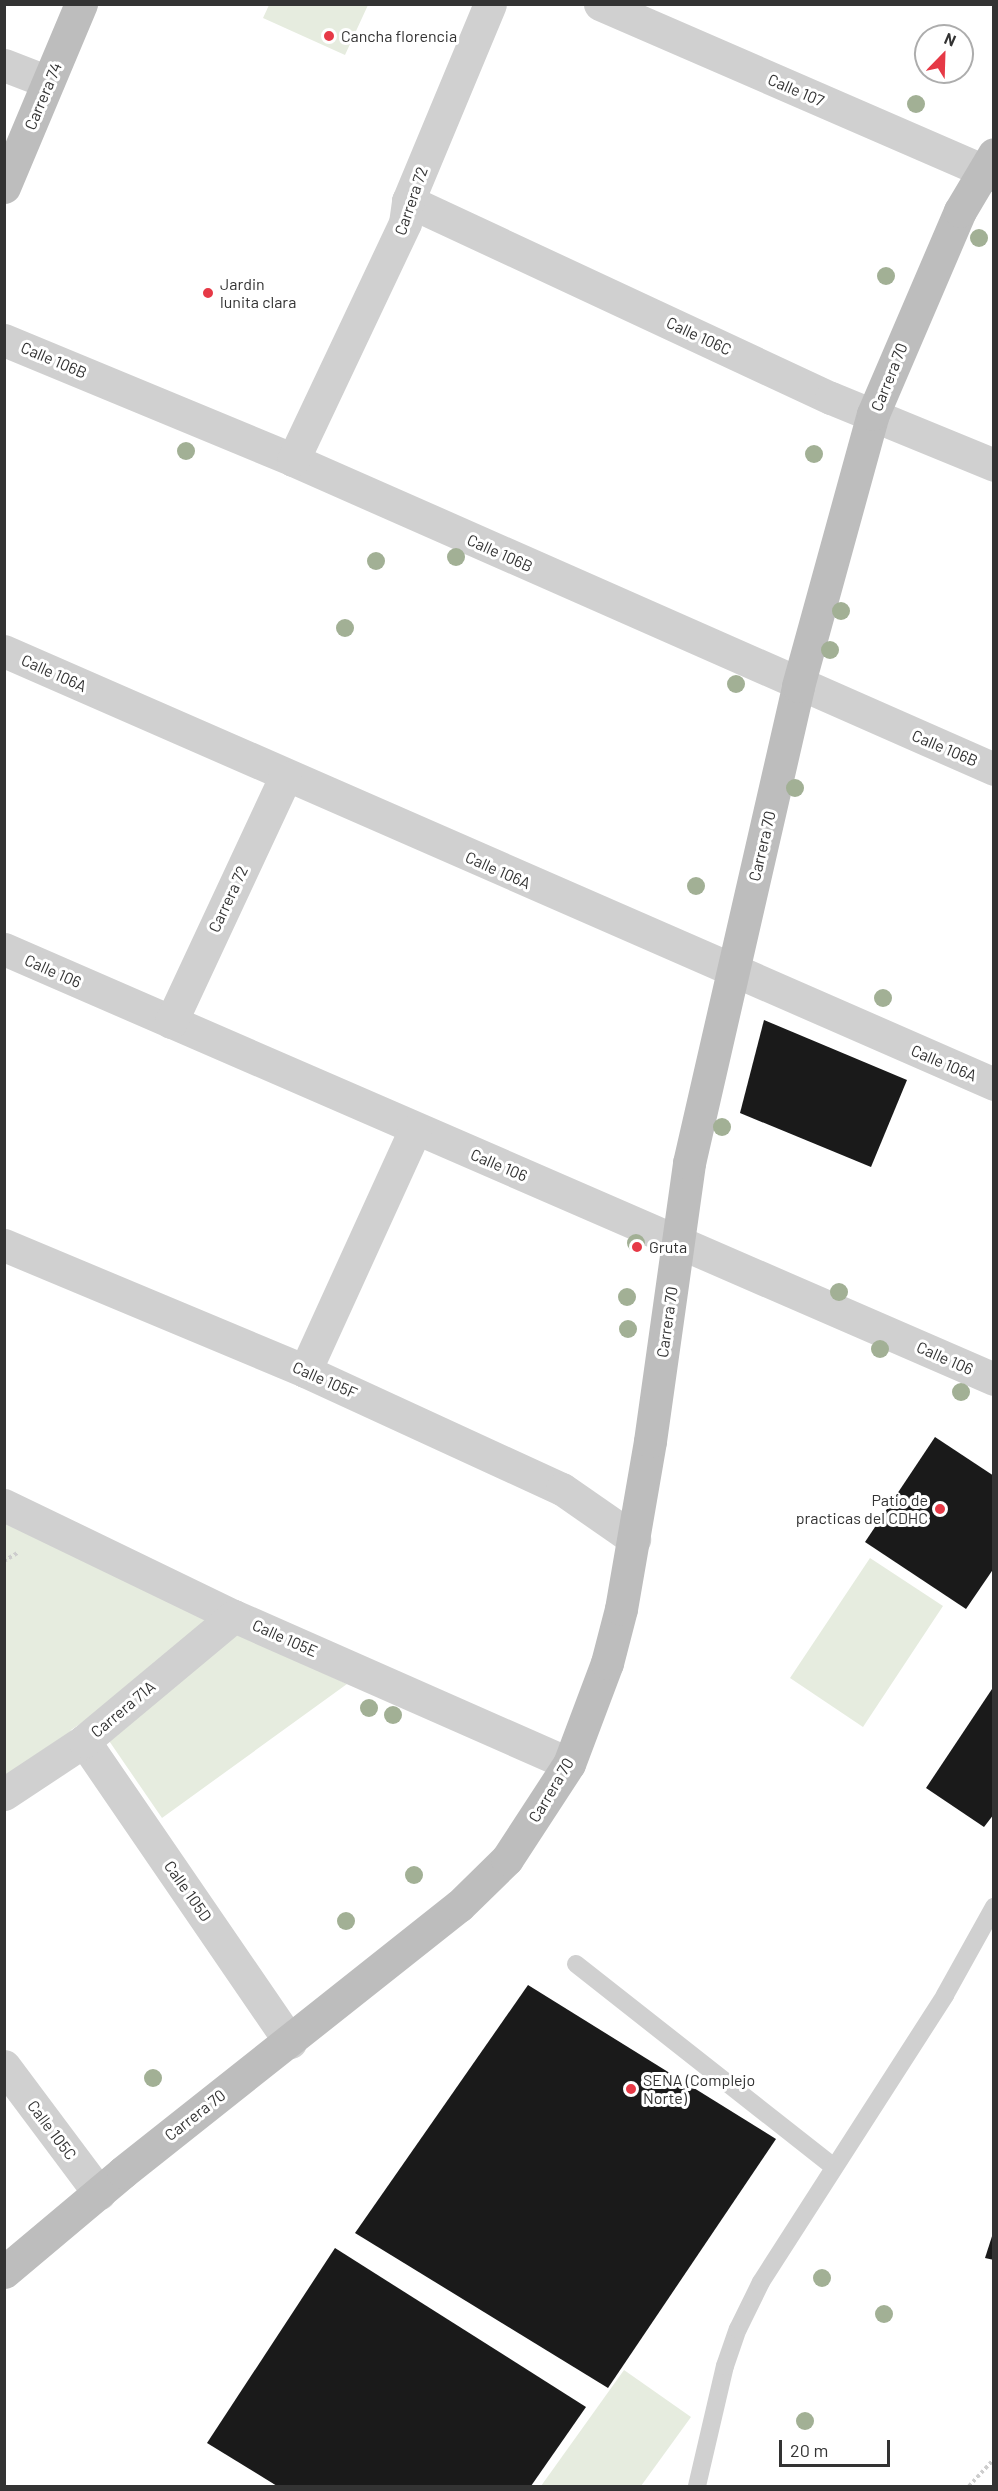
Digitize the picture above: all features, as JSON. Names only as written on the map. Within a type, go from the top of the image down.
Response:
[{"type":"street","name":"Carrera 74","points":[[4,187],[81,4]]},
{"type":"street","name":"Carrera 72","points":[[293,460],[405,223],[408,201],[490,4]]},
{"type":"street","name":"Calle 107","points":[[600,4],[990,166]]},
{"type":"street","points":[[4,65],[48,82]]},
{"type":"street","name":"Carrera 70","points":[[4,2272],[99,2193],[459,1906],[507,1859],[569,1764],[607,1663],[633,1539],[689,1163],[798,686],[873,414],[960,212],[990,166]]},
{"type":"street","name":"Calle 106C","points":[[408,201],[873,414],[993,465]]},
{"type":"street","name":"Calle 106B","points":[[4,340],[293,460],[798,686],[993,769]]},
{"type":"street","name":"Calle 106A","points":[[4,651],[285,777],[993,1084]]},
{"type":"street","name":"Carrera 72","points":[[171,1022],[285,777]]},
{"type":"street","name":"Calle 106","points":[[4,950],[993,1379]]},
{"type":"street","points":[[305,1371],[415,1130]]},
{"type":"street","name":"Calle 105F","points":[[4,1245],[305,1371],[562,1489],[633,1539]]},
{"type":"street","name":"Calle 105E","points":[[4,1506],[234,1616],[569,1764]]},
{"type":"street","name":"Carrera 71A","points":[[4,1794],[84,1741],[234,1616]]},
{"type":"street","name":"Calle 105D","points":[[84,1741],[290,2042]]},
{"type":"street","name":"Calle 105C","points":[[4,2066],[99,2193]]},
{"type":"lane","points":[[697,2487],[711,2421],[738,2329],[761,2282],[945,1995],[993,1907]]},
{"type":"lane","points":[[576,1965],[834,2167]]},
{"type":"path","points":[[969,2487],[993,2459]]},
{"type":"shaded area","name":"Cancha florencia","points":[[269,4],[368,5],[345,55],[263,18]]},
{"type":"shaded area","points":[[5,1522],[347,1684],[162,1818],[92,1716],[71,1730],[60,1758],[5,1797]]},
{"type":"shaded area","points":[[870,1558],[943,1606],[863,1727],[790,1678]]},
{"type":"shaded area","points":[[624,2370],[691,2417],[641,2486],[541,2486]]},
{"type":"building","points":[[764,1020],[907,1080],[871,1167],[740,1113]]},
{"type":"building","name":"Patio de practicas del CDHC","points":[[935,1437],[994,1476],[994,1568],[966,1609],[865,1542]]},
{"type":"building","points":[[994,1686],[994,1814],[984,1827],[926,1788]]},
{"type":"building","points":[[528,1985],[776,2139],[608,2388],[355,2233]]},
{"type":"building","points":[[994,2230],[994,2260],[985,2258]]},
{"type":"building","points":[[335,2248],[586,2407],[531,2486],[277,2486],[207,2443]]},
{"type":"place","name":"Cancha florencia","points":[[329,36]]},
{"type":"place","name":"Jardin lunita clara","points":[[208,293]]},
{"type":"place","name":"Gruta","points":[[637,1247]]},
{"type":"place","name":"Patio de practicas del CDHC","points":[[940,1509]]},
{"type":"place","name":"SENA (Complejo Norte)","points":[[631,2089]]}]
